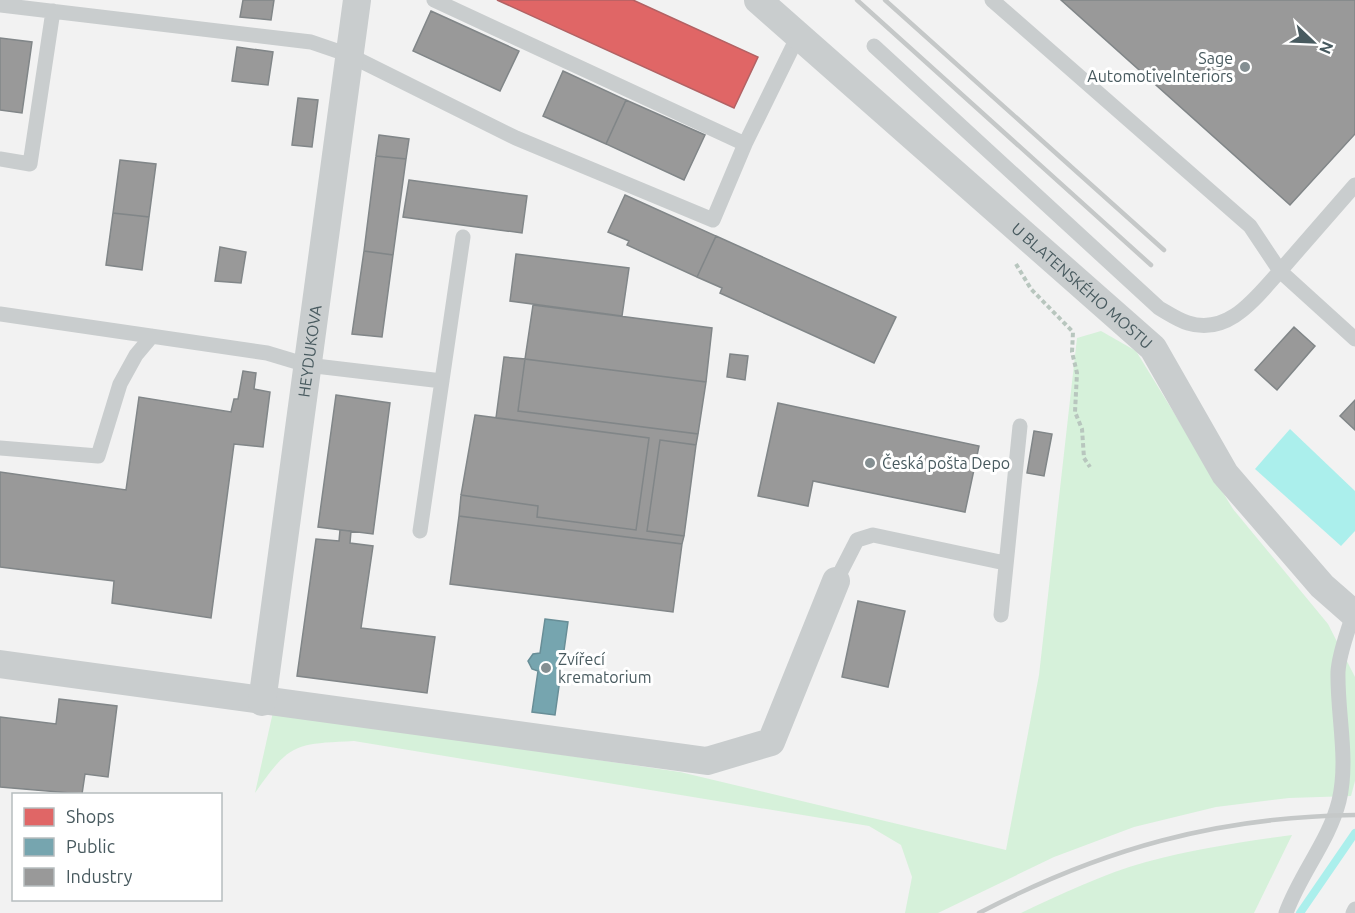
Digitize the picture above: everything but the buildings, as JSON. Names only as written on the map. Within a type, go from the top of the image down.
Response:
[{"type":"street","name":"HEYDUKOVA","points":[[262,702],[357,0]]},
{"type":"street","name":"U BLATENSKÉHO MOSTU","points":[[758,0],[1154,348],[1224,474],[1322,586],[1354,615]]},
{"type":"street","points":[[0,664],[262,702],[707,761],[771,742],[836,581]]},
{"type":"lane","points":[[434,0],[745,144]]},
{"type":"lane","points":[[992,0],[1250,226],[1280,271],[1355,339]]},
{"type":"lane","points":[[0,5],[311,42],[349,55],[516,138],[713,220],[745,144],[798,36]]},
{"type":"lane","points":[[0,159],[30,164],[53,11]]},
{"type":"lane","points":[[874,46],[1159,308],[1190,324],[1218,325],[1244,311],[1355,185]]},
{"type":"lane","points":[[420,531],[463,237]]},
{"type":"lane","points":[[0,314],[267,353],[308,365],[442,381]]},
{"type":"lane","points":[[0,448],[98,456],[120,384],[136,355],[152,336]]},
{"type":"lane","points":[[1001,615],[1020,426]]},
{"type":"lane","points":[[836,581],[857,540],[873,535],[1005,563]]},
{"type":"lane","points":[[1286,913],[1293,893],[1322,842],[1339,802],[1343,746],[1338,669],[1354,615]]},
{"type":"lane","points":[[1353,913],[1355,909]]},
{"type":"path","points":[[1015,261],[1021,277],[1073,332],[1071,352],[1077,373],[1075,412],[1082,429],[1084,458],[1090,467]]},
{"type":"green space","points":[[1101,331],[1136,351],[1233,509],[1328,624],[1355,677],[1355,781],[1351,796],[1289,798],[1216,807],[1134,827],[1054,857],[938,913],[905,913],[912,877],[901,845],[869,826],[354,741],[318,743],[295,749],[277,764],[255,793],[273,712],[680,772],[1006,850],[1039,675],[1077,338]]},
{"type":"green space","points":[[1292,835],[1254,913],[1021,913],[1098,878],[1146,862],[1236,843]]},
{"type":"water","points":[[1290,429],[1355,491],[1355,531],[1341,546],[1255,469]]},
{"type":"waterway","points":[[1300,913],[1355,833]]},
{"type":"railway","points":[[857,0],[1151,265]]},
{"type":"railway","points":[[885,0],[1164,250]]},
{"type":"railway","points":[[979,913],[1070,871],[1115,854],[1161,841],[1255,822],[1355,815]]},
{"type":"place","name":"Sage AutomotiveInteriors","points":[[1245,67]]},
{"type":"place","name":"Česká pošta Depo","points":[[870,463]]},
{"type":"place","name":"Zvířecí krematorium","points":[[546,668]]}]
